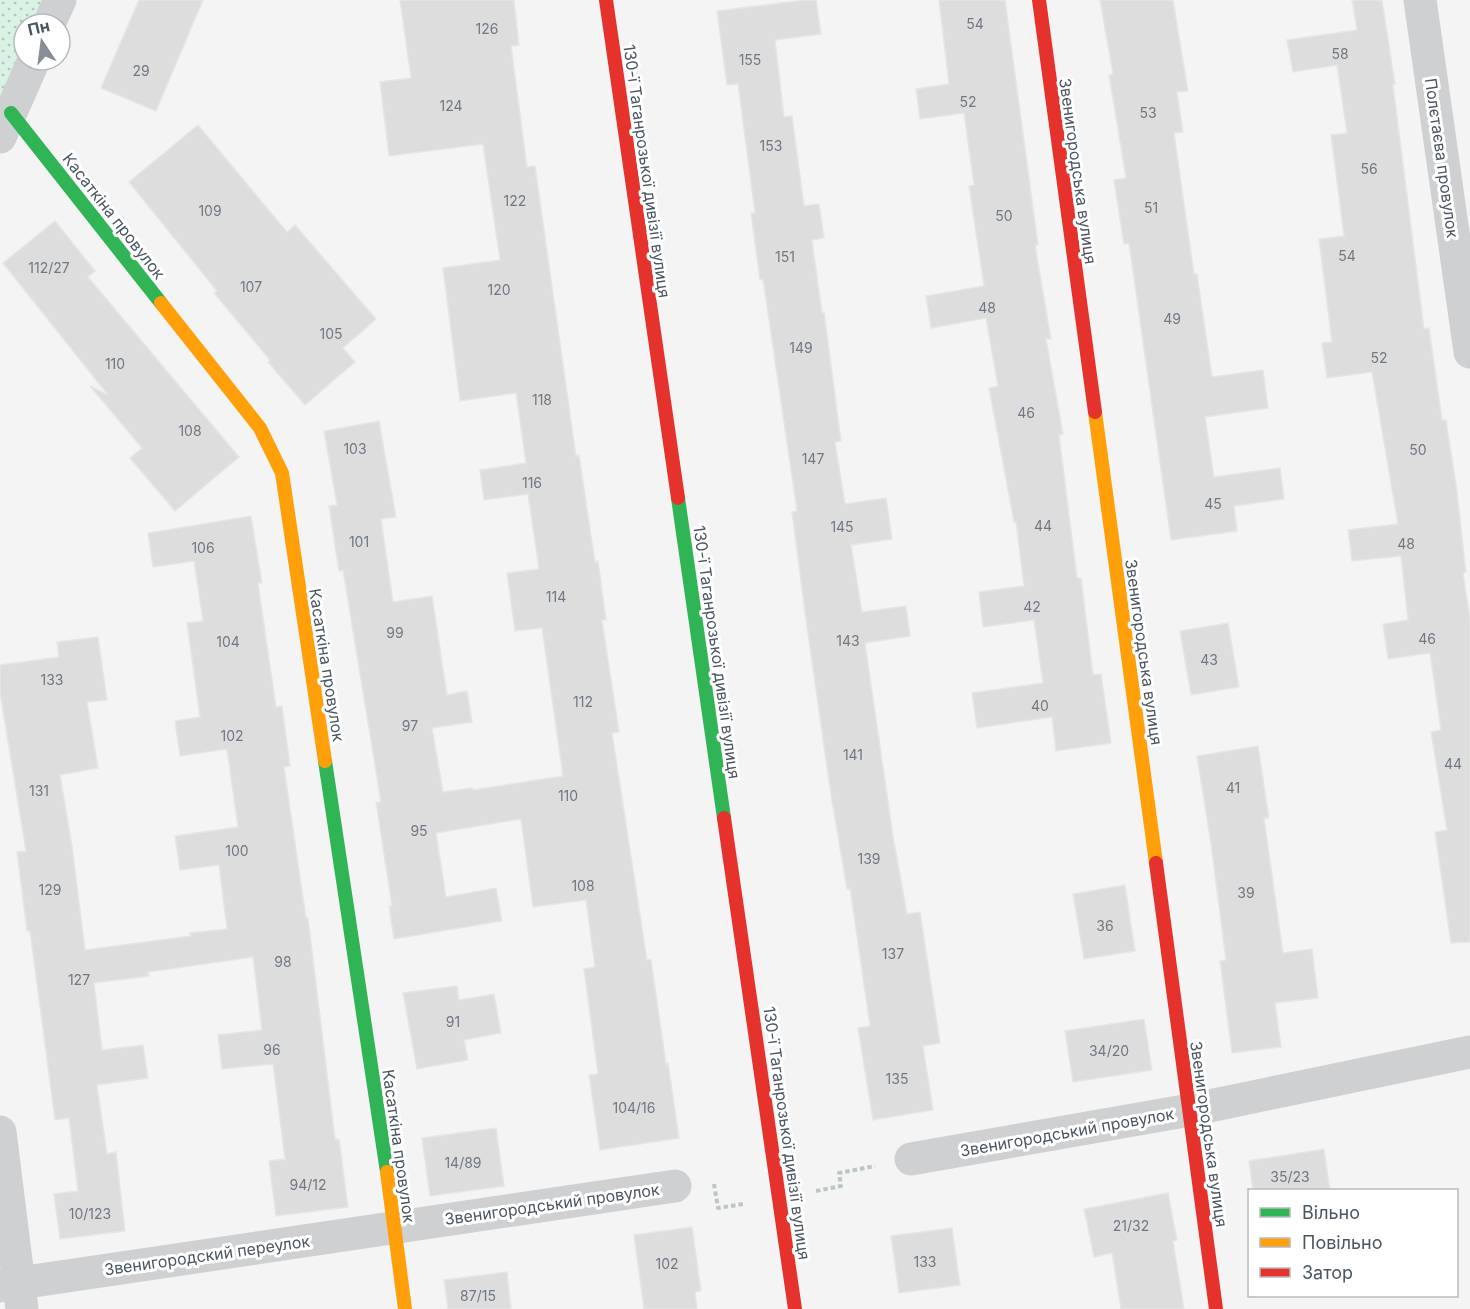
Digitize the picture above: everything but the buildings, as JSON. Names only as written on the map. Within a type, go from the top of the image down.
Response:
[{"type":"street","name":"130-ї Таганрозької дивізії вулиця","points":[[606,0],[795,1309]]},
{"type":"street","name":"Звенигородська вулиця","points":[[1039,0],[1216,1309]]},
{"type":"street","name":"Полєтаєва провулок","points":[[1420,0],[1470,351]]},
{"type":"street","points":[[6,125],[29,72]]},
{"type":"street","name":"Касаткіна провулок","points":[[6,125],[260,428],[282,473],[405,1309]]},
{"type":"street","name":"Звенигородський провулок","points":[[911,1159],[1190,1110],[1470,1052]]},
{"type":"street","points":[[0,1132],[16,1262],[14,1292]]},
{"type":"street","name":"Звенигородський провулок","points":[[394,1227],[675,1186]]},
{"type":"street","name":"Звенигородский переулок","points":[[14,1292],[394,1227]]},
{"type":"path","points":[[838,1173],[841,1186]]},
{"type":"path","points":[[713,1178],[718,1208]]},
{"type":"green space","points":[[0,0],[52,0],[46,12],[12,12],[12,72],[17,72],[0,108]]},
{"type":"traffic: fast","points":[[11,113],[161,303]]},
{"type":"traffic: fast","points":[[678,498],[724,818]]},
{"type":"traffic: fast","points":[[325,761],[387,1172]]},
{"type":"traffic: slow","points":[[161,303],[260,428],[282,473],[325,761]]},
{"type":"traffic: slow","points":[[1095,412],[1156,863]]},
{"type":"traffic: slow","points":[[387,1172],[405,1309]]},
{"type":"traffic: jam","points":[[606,0],[678,498]]},
{"type":"traffic: jam","points":[[1039,0],[1095,412]]},
{"type":"traffic: jam","points":[[724,818],[795,1309]]},
{"type":"traffic: jam","points":[[1156,863],[1216,1309]]}]
